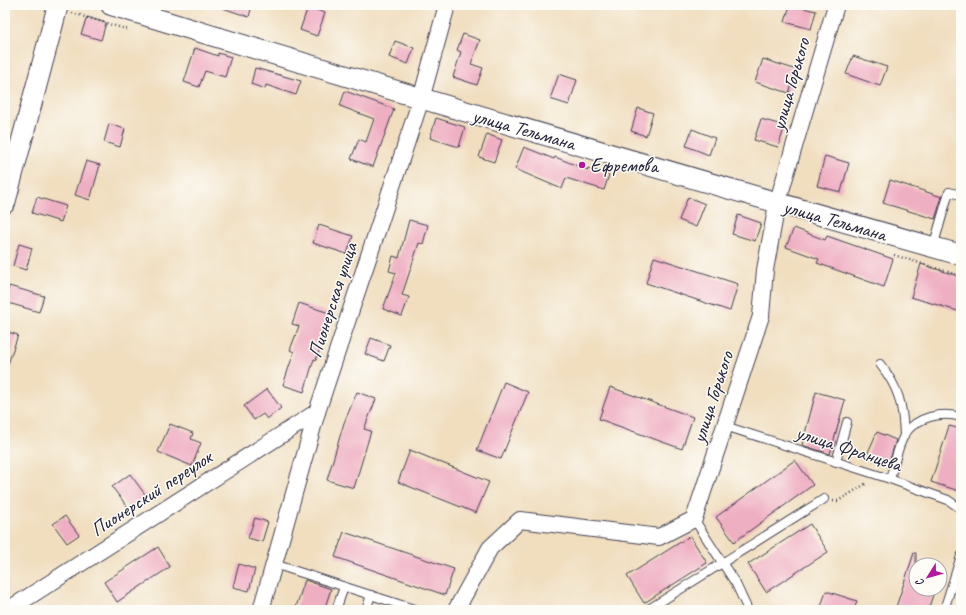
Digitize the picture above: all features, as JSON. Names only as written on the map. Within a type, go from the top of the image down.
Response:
[{"type":"street","points":[[6,198],[58,5]]},
{"type":"street","name":"улица Тельмана","points":[[111,5],[421,99],[777,204],[961,255]]},
{"type":"street","name":"Пионерская улица","points":[[261,610],[317,412],[421,99],[447,5]]},
{"type":"street","name":"улица Горького","points":[[694,519],[761,316],[765,270],[777,204],[836,5]]},
{"type":"street","name":"Пионерский переулок","points":[[8,610],[317,412]]},
{"type":"street","points":[[456,610],[490,548],[520,520],[659,537],[694,519]]},
{"type":"lane","points":[[933,247],[949,192],[961,195]]},
{"type":"lane","points":[[880,364],[899,393],[904,411],[904,435],[890,479]]},
{"type":"lane","points":[[904,435],[914,424],[928,418],[944,415],[961,417]]},
{"type":"lane","points":[[836,462],[847,422]]},
{"type":"lane","name":"улица Францева","points":[[724,426],[879,475],[948,500],[961,509]]},
{"type":"lane","points":[[649,609],[824,499]]},
{"type":"lane","points":[[694,519],[736,584],[748,610]]},
{"type":"lane","points":[[944,610],[961,556]]},
{"type":"lane","points":[[274,564],[417,610]]},
{"type":"lane","points":[[336,610],[344,587]]},
{"type":"lane","points":[[366,610],[371,595]]},
{"type":"path","points":[[824,499],[838,501],[879,475]]},
{"type":"building","points":[[220,5],[252,5],[249,17],[220,7]]},
{"type":"building","points":[[790,5],[816,11],[811,29],[785,22]]},
{"type":"building","points":[[308,7],[325,13],[317,36],[300,30]]},
{"type":"building","points":[[87,17],[106,23],[101,40],[81,34]]},
{"type":"building","points":[[463,34],[480,40],[471,64],[483,68],[477,85],[453,77],[461,52],[457,50]]},
{"type":"building","points":[[395,41],[414,48],[408,64],[389,57]]},
{"type":"building","points":[[195,48],[218,56],[218,53],[231,57],[225,77],[205,71],[199,87],[184,82]]},
{"type":"building","points":[[853,56],[887,67],[880,86],[846,74]]},
{"type":"building","points":[[763,59],[797,70],[789,93],[755,82]]},
{"type":"building","points":[[255,68],[301,81],[296,95],[266,85],[265,89],[251,84]]},
{"type":"building","points":[[559,74],[577,80],[569,105],[550,99]]},
{"type":"building","points":[[345,91],[394,109],[373,167],[351,159],[359,139],[366,142],[374,119],[340,106]]},
{"type":"building","points":[[638,108],[653,113],[646,136],[631,131]]},
{"type":"building","points":[[436,118],[465,127],[459,147],[430,138]]},
{"type":"building","points":[[761,119],[785,126],[778,147],[754,140]]},
{"type":"building","points":[[109,124],[125,129],[120,147],[104,142]]},
{"type":"building","points":[[692,129],[715,138],[709,155],[686,146]]},
{"type":"building","points":[[487,134],[502,140],[494,162],[479,157]]},
{"type":"building","points":[[524,147],[554,159],[555,157],[588,170],[588,168],[609,175],[604,190],[566,178],[562,189],[515,169]]},
{"type":"building","points":[[825,156],[849,163],[841,192],[817,186]]},
{"type":"building","points":[[86,161],[100,165],[90,200],[75,195]]},
{"type":"building","points":[[890,180],[942,197],[935,219],[883,203]]},
{"type":"building","points":[[37,197],[66,206],[61,222],[32,213]]},
{"type":"building","points":[[688,197],[705,204],[696,227],[679,220]]},
{"type":"building","points":[[738,215],[761,223],[755,241],[732,234]]},
{"type":"building","points":[[409,220],[428,225],[423,244],[419,243],[402,295],[409,297],[402,316],[383,309],[396,273],[389,271],[393,256],[399,258]]},
{"type":"building","points":[[319,225],[353,236],[347,254],[313,243]]},
{"type":"building","points":[[794,228],[825,240],[827,236],[893,259],[884,287],[817,263],[819,259],[786,247]]},
{"type":"building","points":[[19,244],[32,248],[26,270],[13,266]]},
{"type":"building","points":[[654,257],[738,284],[730,311],[646,283]]},
{"type":"building","points":[[921,264],[961,277],[961,312],[911,297]]},
{"type":"building","points":[[9,286],[44,296],[39,312],[5,302]]},
{"type":"building","points":[[299,303],[332,314],[316,360],[314,359],[304,392],[283,385],[294,352],[290,350],[299,326],[292,324]]},
{"type":"building","points":[[5,331],[18,335],[7,367],[5,366]]},
{"type":"building","points":[[371,338],[390,345],[384,361],[365,354]]},
{"type":"building","points":[[504,382],[528,392],[501,459],[477,450]]},
{"type":"building","points":[[610,387],[693,417],[682,449],[599,419]]},
{"type":"building","points":[[267,389],[281,408],[267,419],[263,414],[254,420],[244,406]]},
{"type":"building","points":[[357,392],[376,399],[364,429],[371,431],[354,488],[327,480],[344,423]]},
{"type":"building","points":[[816,392],[845,400],[830,454],[802,445]]},
{"type":"building","points":[[170,424],[193,433],[191,439],[201,443],[192,466],[158,452]]},
{"type":"building","points":[[949,426],[961,429],[961,484],[959,491],[931,482]]},
{"type":"building","points":[[877,432],[896,440],[888,466],[866,457]]},
{"type":"building","points":[[410,450],[489,482],[476,513],[398,482]]},
{"type":"building","points":[[795,460],[813,485],[734,542],[716,517]]},
{"type":"building","points":[[130,474],[147,497],[130,510],[112,487]]},
{"type":"building","points":[[65,516],[79,535],[67,543],[53,524]]},
{"type":"building","points":[[255,518],[268,522],[262,542],[248,538]]},
{"type":"building","points":[[810,524],[828,552],[766,592],[748,564]]},
{"type":"building","points":[[344,532],[454,569],[445,595],[335,557]]},
{"type":"building","points":[[690,536],[707,563],[644,603],[627,576]]},
{"type":"building","points":[[158,547],[170,567],[117,602],[104,582]]},
{"type":"building","points":[[914,553],[916,553],[916,557],[913,557]]},
{"type":"building","points":[[239,564],[255,569],[249,591],[233,587]]},
{"type":"building","points":[[908,571],[908,597],[932,597],[928,610],[906,610],[896,607]]},
{"type":"building","points":[[305,580],[331,589],[324,610],[295,610]]},
{"type":"building","points":[[826,591],[857,601],[854,610],[820,610]]},
{"type":"place","name":"Ефремова","points":[[582,165]]}]
